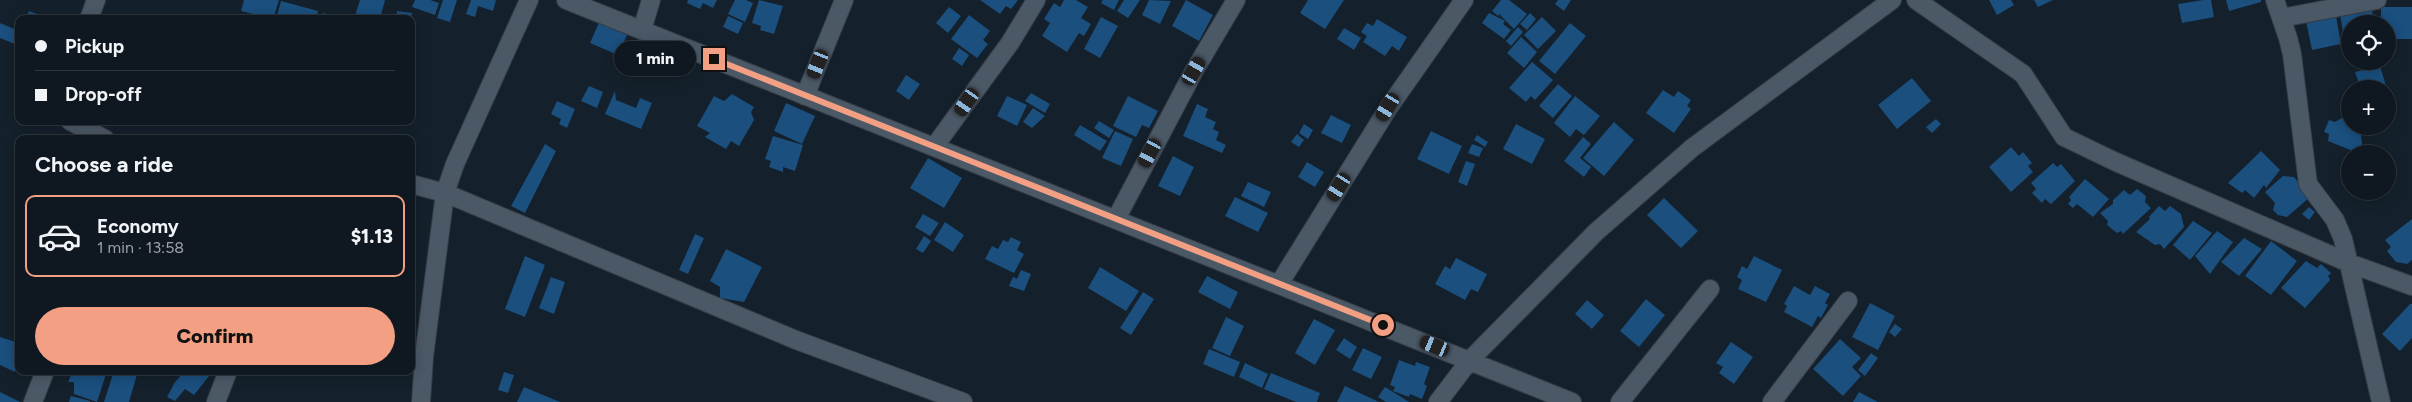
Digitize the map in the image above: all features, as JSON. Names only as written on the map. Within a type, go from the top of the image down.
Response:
[{"type":"street","points":[[91,15],[96,0]]},
{"type":"street","points":[[421,402],[424,357],[446,193],[455,164],[529,0]]},
{"type":"street","points":[[566,0],[1572,402]]},
{"type":"street","points":[[642,30],[651,0]]},
{"type":"street","points":[[805,96],[844,0]]},
{"type":"street","points":[[934,147],[1010,43],[1036,0]]},
{"type":"street","points":[[1116,219],[1194,71],[1236,0]]},
{"type":"street","points":[[1279,284],[1388,107],[1464,0]]},
{"type":"street","points":[[1438,402],[1470,360],[1596,232],[1692,148],[1892,0]]},
{"type":"street","points":[[1916,0],[2023,74],[2064,137],[2116,162],[2349,263],[2412,286]]},
{"type":"street","points":[[2274,0],[2292,54],[2308,184],[2335,220],[2343,239],[2380,402]]},
{"type":"street","points":[[2281,18],[2377,0]]},
{"type":"street","points":[[78,125],[97,135]]},
{"type":"street","points":[[415,185],[446,193],[796,340],[963,402]]},
{"type":"street","points":[[1620,402],[1710,289]]},
{"type":"street","points":[[1773,402],[1848,300]]},
{"type":"street","points":[[33,402],[43,375]]},
{"type":"street","points":[[216,402],[226,375]]},
{"type":"building","points":[[244,0],[279,0],[274,15],[257,15],[241,11]]},
{"type":"building","points":[[360,0],[385,0],[381,15],[355,15]]},
{"type":"building","points":[[415,0],[430,0],[439,3],[435,15],[412,7]]},
{"type":"building","points":[[443,0],[457,0],[450,22],[437,18]]},
{"type":"building","points":[[471,0],[496,0],[493,11],[478,6],[475,17],[466,14]]},
{"type":"building","points":[[688,0],[717,0],[713,8],[703,3],[700,9],[687,3]]},
{"type":"building","points":[[735,0],[746,0],[753,3],[745,22],[728,14]]},
{"type":"building","points":[[759,0],[783,6],[774,34],[760,30],[761,26],[752,23]]},
{"type":"building","points":[[980,0],[1018,0],[1011,9],[1006,6],[1000,14]]},
{"type":"building","points":[[1064,0],[1076,0],[1088,7],[1081,18],[1091,24],[1084,36],[1079,33],[1067,52],[1042,36],[1050,23],[1044,19],[1054,3],[1060,7]]},
{"type":"building","points":[[1103,0],[1119,0],[1114,10],[1101,3]]},
{"type":"building","points":[[1124,0],[1140,0],[1128,18],[1117,11]]},
{"type":"building","points":[[1149,0],[1171,1],[1160,24],[1142,15]]},
{"type":"building","points":[[1186,0],[1213,15],[1199,41],[1172,26]]},
{"type":"building","points":[[1308,0],[1344,0],[1325,29],[1300,13]]},
{"type":"building","points":[[1501,0],[1509,0],[1527,14],[1514,29],[1499,14],[1498,16],[1492,11]]},
{"type":"building","points":[[1558,0],[1571,0],[1564,11],[1555,4]]},
{"type":"building","points":[[1989,0],[2011,0],[2014,5],[1997,15]]},
{"type":"building","points":[[2034,0],[2053,0],[2038,7]]},
{"type":"building","points":[[2211,0],[2214,17],[2182,23],[2178,4]]},
{"type":"building","points":[[2226,0],[2261,0],[2261,2],[2229,11]]},
{"type":"building","points":[[281,1],[318,11],[317,15],[277,15]]},
{"type":"building","points":[[949,7],[961,16],[948,33],[936,23]]},
{"type":"building","points":[[2381,7],[2412,7],[2412,39],[2396,39],[2396,15],[2381,15]]},
{"type":"building","points":[[2372,9],[2373,15],[2341,15],[2341,20],[2340,14]]},
{"type":"building","points":[[29,11],[40,15],[28,15]]},
{"type":"building","points":[[397,11],[412,13],[412,15],[396,15]]},
{"type":"building","points":[[1489,13],[1505,21],[1503,24],[1511,30],[1504,39],[1482,23]]},
{"type":"building","points":[[1530,13],[1536,19],[1527,30],[1520,24]]},
{"type":"building","points":[[969,15],[990,31],[983,40],[988,44],[977,58],[951,39]]},
{"type":"building","points":[[728,16],[743,23],[738,34],[723,27]]},
{"type":"building","points":[[2336,16],[2341,44],[2312,50],[2306,21]]},
{"type":"building","points":[[1101,17],[1118,26],[1100,58],[1084,49]]},
{"type":"building","points":[[1542,17],[1556,31],[1538,49],[1524,35]]},
{"type":"building","points":[[601,18],[629,31],[618,55],[590,43]]},
{"type":"building","points":[[1377,19],[1407,37],[1399,51],[1392,46],[1385,56],[1363,42],[1367,36],[1361,32],[1367,23],[1373,26]]},
{"type":"building","points":[[0,23],[15,29],[15,44],[0,38]]},
{"type":"building","points":[[1570,23],[1586,36],[1555,74],[1539,61]]},
{"type":"building","points":[[1518,27],[1523,32],[1511,46],[1506,41]]},
{"type":"building","points":[[1344,28],[1361,38],[1354,50],[1337,39]]},
{"type":"building","points":[[1521,37],[1537,52],[1524,68],[1507,53]]},
{"type":"building","points":[[959,48],[969,55],[962,66],[952,59]]},
{"type":"building","points":[[1532,62],[1553,80],[1535,100],[1531,96],[1526,102],[1509,88]]},
{"type":"building","points":[[2381,70],[2384,80],[2358,80],[2355,72]]},
{"type":"building","points":[[906,75],[920,84],[909,100],[896,91]]},
{"type":"building","points":[[1912,78],[1931,101],[1897,129],[1878,105]]},
{"type":"building","points":[[1558,84],[1572,96],[1553,118],[1539,106]]},
{"type":"building","points":[[589,86],[603,92],[597,108],[581,101]]},
{"type":"building","points":[[1663,90],[1674,97],[1678,91],[1691,100],[1687,106],[1691,109],[1674,133],[1646,113]]},
{"type":"building","points":[[615,91],[616,100],[636,108],[640,98],[652,103],[641,129],[605,114]]},
{"type":"building","points":[[1031,93],[1050,104],[1045,113],[1025,101]]},
{"type":"building","points":[[732,94],[754,107],[751,112],[754,120],[739,146],[731,141],[726,149],[705,137],[710,133],[697,126],[714,96],[724,101]]},
{"type":"building","points":[[1007,96],[1027,105],[1017,126],[997,116]]},
{"type":"building","points":[[1128,96],[1158,111],[1149,128],[1142,125],[1136,137],[1113,126]]},
{"type":"building","points":[[1575,96],[1600,116],[1584,135],[1576,129],[1570,137],[1554,123]]},
{"type":"building","points":[[557,101],[575,109],[567,128],[559,124],[561,119],[551,114]]},
{"type":"building","points":[[786,103],[815,116],[802,144],[774,131]]},
{"type":"building","points":[[1197,104],[1208,109],[1205,117],[1216,122],[1213,129],[1219,132],[1216,140],[1226,145],[1222,153],[1183,136]]},
{"type":"building","points":[[1033,108],[1045,116],[1032,128],[1023,122]]},
{"type":"building","points":[[1331,115],[1351,125],[1342,143],[1321,133]]},
{"type":"building","points":[[1936,119],[1941,124],[1932,133],[1926,127]]},
{"type":"building","points":[[2341,119],[2341,135],[2361,135],[2362,145],[2341,146],[2328,141],[2329,134],[2324,132],[2329,120],[2335,122]]},
{"type":"building","points":[[1099,121],[1114,130],[1109,138],[1094,128]]},
{"type":"building","points":[[1614,122],[1634,140],[1604,176],[1583,158]]},
{"type":"building","points":[[1304,124],[1313,130],[1308,139],[1299,133]]},
{"type":"building","points":[[1516,124],[1545,139],[1532,164],[1503,149]]},
{"type":"building","points":[[1080,125],[1107,141],[1100,151],[1074,135]]},
{"type":"building","points":[[1115,131],[1133,139],[1121,166],[1102,158]]},
{"type":"building","points":[[1431,131],[1462,146],[1449,174],[1417,159]]},
{"type":"building","points":[[1297,134],[1304,140],[1299,147],[1291,142]]},
{"type":"building","points":[[1477,135],[1488,142],[1485,147],[1474,140]]},
{"type":"building","points":[[773,136],[803,145],[795,171],[783,167],[783,172],[769,167],[771,161],[765,159]]},
{"type":"building","points":[[1583,137],[1591,144],[1580,158],[1591,167],[1584,177],[1564,161]]},
{"type":"building","points":[[545,144],[556,151],[525,213],[511,206]]},
{"type":"building","points":[[1472,144],[1483,148],[1479,157],[1468,153]]},
{"type":"building","points":[[2011,147],[2019,156],[2023,152],[2032,163],[2028,166],[2033,172],[2011,192],[1989,167]]},
{"type":"building","points":[[2261,151],[2280,170],[2266,188],[2264,185],[2254,198],[2245,190],[2242,193],[2228,183]]},
{"type":"building","points":[[1173,156],[1194,167],[1180,196],[1158,186]]},
{"type":"building","points":[[928,158],[962,178],[944,208],[910,188]]},
{"type":"building","points":[[1466,161],[1475,164],[1467,186],[1458,182]]},
{"type":"building","points":[[1307,162],[1324,172],[1315,187],[1298,177]]},
{"type":"building","points":[[2053,163],[2057,167],[2061,164],[2075,181],[2051,204],[2045,199],[2042,203],[2032,193],[2036,189],[2031,183]]},
{"type":"building","points":[[2283,176],[2294,177],[2310,197],[2287,217],[2278,215],[2273,210],[2275,203],[2265,192]]},
{"type":"building","points":[[2085,179],[2109,199],[2093,217],[2077,204],[2073,208],[2068,204],[2071,200],[2069,197]]},
{"type":"building","points":[[1248,182],[1271,192],[1264,207],[1241,196]]},
{"type":"building","points":[[2137,189],[2146,196],[2145,202],[2151,208],[2123,234],[2121,231],[2117,233],[2107,225],[2108,221],[2100,213],[2113,204],[2113,200],[2124,190],[2130,195]]},
{"type":"building","points":[[1235,197],[1268,213],[1258,232],[1225,216]]},
{"type":"building","points":[[1664,198],[1698,231],[1681,248],[1647,215]]},
{"type":"building","points":[[2159,206],[2165,211],[2170,206],[2181,214],[2184,227],[2164,249],[2160,244],[2155,245],[2136,232],[2150,219],[2149,217]]},
{"type":"building","points":[[2309,207],[2315,212],[2309,220],[2302,214]]},
{"type":"building","points":[[923,214],[939,223],[930,236],[915,227]]},
{"type":"building","points":[[2412,219],[2412,260],[2407,264],[2396,262],[2387,251],[2391,247],[2385,240]]},
{"type":"building","points":[[2193,221],[2212,233],[2190,260],[2173,245]]},
{"type":"building","points":[[945,222],[964,235],[953,252],[934,240]]},
{"type":"building","points":[[2217,231],[2233,242],[2210,274],[2195,256]]},
{"type":"building","points":[[695,234],[704,238],[688,274],[679,270]]},
{"type":"building","points":[[924,236],[931,241],[923,253],[916,249]]},
{"type":"building","points":[[1011,237],[1021,242],[1017,250],[1024,254],[1014,273],[985,259],[992,246],[998,249],[1003,240],[1008,242]]},
{"type":"building","points":[[2244,238],[2262,249],[2239,276],[2221,262]]},
{"type":"building","points":[[2271,241],[2297,261],[2271,295],[2245,276]]},
{"type":"building","points":[[726,249],[762,267],[744,302],[720,298],[720,287],[710,281]]},
{"type":"building","points":[[525,256],[545,265],[525,317],[505,309]]},
{"type":"building","points":[[1754,256],[1782,270],[1766,302],[1738,289],[1742,280],[1737,277],[1742,266],[1747,269]]},
{"type":"building","points":[[1456,258],[1487,274],[1478,292],[1471,289],[1465,300],[1435,284],[1445,266],[1450,269]]},
{"type":"building","points":[[2306,261],[2317,268],[2321,264],[2331,273],[2328,276],[2330,280],[2305,308],[2281,288]]},
{"type":"building","points":[[1100,267],[1139,291],[1126,311],[1088,288]]},
{"type":"building","points":[[1021,270],[1031,274],[1024,291],[1009,286],[1013,277],[1017,279]]},
{"type":"building","points":[[1207,276],[1238,292],[1230,309],[1198,292]]},
{"type":"building","points":[[551,277],[565,282],[554,314],[539,308]]},
{"type":"building","points":[[1794,286],[1810,295],[1815,286],[1830,294],[1825,303],[1828,305],[1821,318],[1818,316],[1812,327],[1784,312],[1787,306],[1784,304]]},
{"type":"building","points":[[1143,292],[1154,299],[1131,335],[1120,328]]},
{"type":"building","points":[[1646,299],[1665,315],[1639,347],[1620,331]]},
{"type":"building","points":[[1587,300],[1604,315],[1592,329],[1575,314]]},
{"type":"building","points":[[1870,303],[1895,316],[1878,350],[1852,337]]},
{"type":"building","points":[[2412,304],[2412,338],[2400,351],[2382,334]]},
{"type":"building","points":[[1226,317],[1244,326],[1230,356],[1212,348]]},
{"type":"building","points":[[1314,319],[1335,330],[1315,365],[1295,353]]},
{"type":"building","points":[[1895,324],[1902,329],[1895,337],[1889,332]]},
{"type":"building","points":[[0,337],[15,342],[15,372],[0,365]]},
{"type":"building","points":[[1344,338],[1357,347],[1350,359],[1336,350]]},
{"type":"building","points":[[1840,339],[1861,358],[1852,367],[1861,376],[1843,396],[1813,369]]},
{"type":"building","points":[[1731,342],[1753,357],[1734,384],[1719,373],[1723,367],[1716,363]]},
{"type":"building","points":[[1363,348],[1382,357],[1371,379],[1352,370]]},
{"type":"building","points":[[1209,349],[1240,362],[1234,377],[1203,364]]},
{"type":"building","points":[[1871,353],[1878,358],[1865,376],[1858,370]]},
{"type":"building","points":[[1399,360],[1415,366],[1416,362],[1430,367],[1424,384],[1427,386],[1422,399],[1410,394],[1409,397],[1393,391],[1395,387],[1390,385]]},
{"type":"building","points":[[1245,363],[1268,374],[1262,388],[1239,377]]},
{"type":"building","points":[[504,372],[514,375],[508,393],[498,390]]},
{"type":"building","points":[[1271,373],[1320,393],[1317,402],[1296,402],[1264,389]]},
{"type":"building","points":[[71,375],[106,375],[97,402],[74,394],[74,382],[68,382]]},
{"type":"building","points":[[113,375],[137,375],[129,402],[104,402]]},
{"type":"building","points":[[181,375],[209,376],[194,395],[185,389],[175,401],[167,397],[175,382]]},
{"type":"building","points":[[1345,386],[1379,402],[1337,402]]},
{"type":"building","points":[[524,387],[560,402],[517,402]]},
{"type":"building","points":[[1385,387],[1409,402],[1386,402],[1378,397]]},
{"type":"building","points":[[0,392],[20,402],[0,402]]},
{"type":"building","points":[[1859,392],[1878,402],[1853,402]]},
{"type":"building","points":[[71,396],[90,401],[90,402],[69,402]]},
{"type":"route","points":[[714,59],[1383,325]]}]
